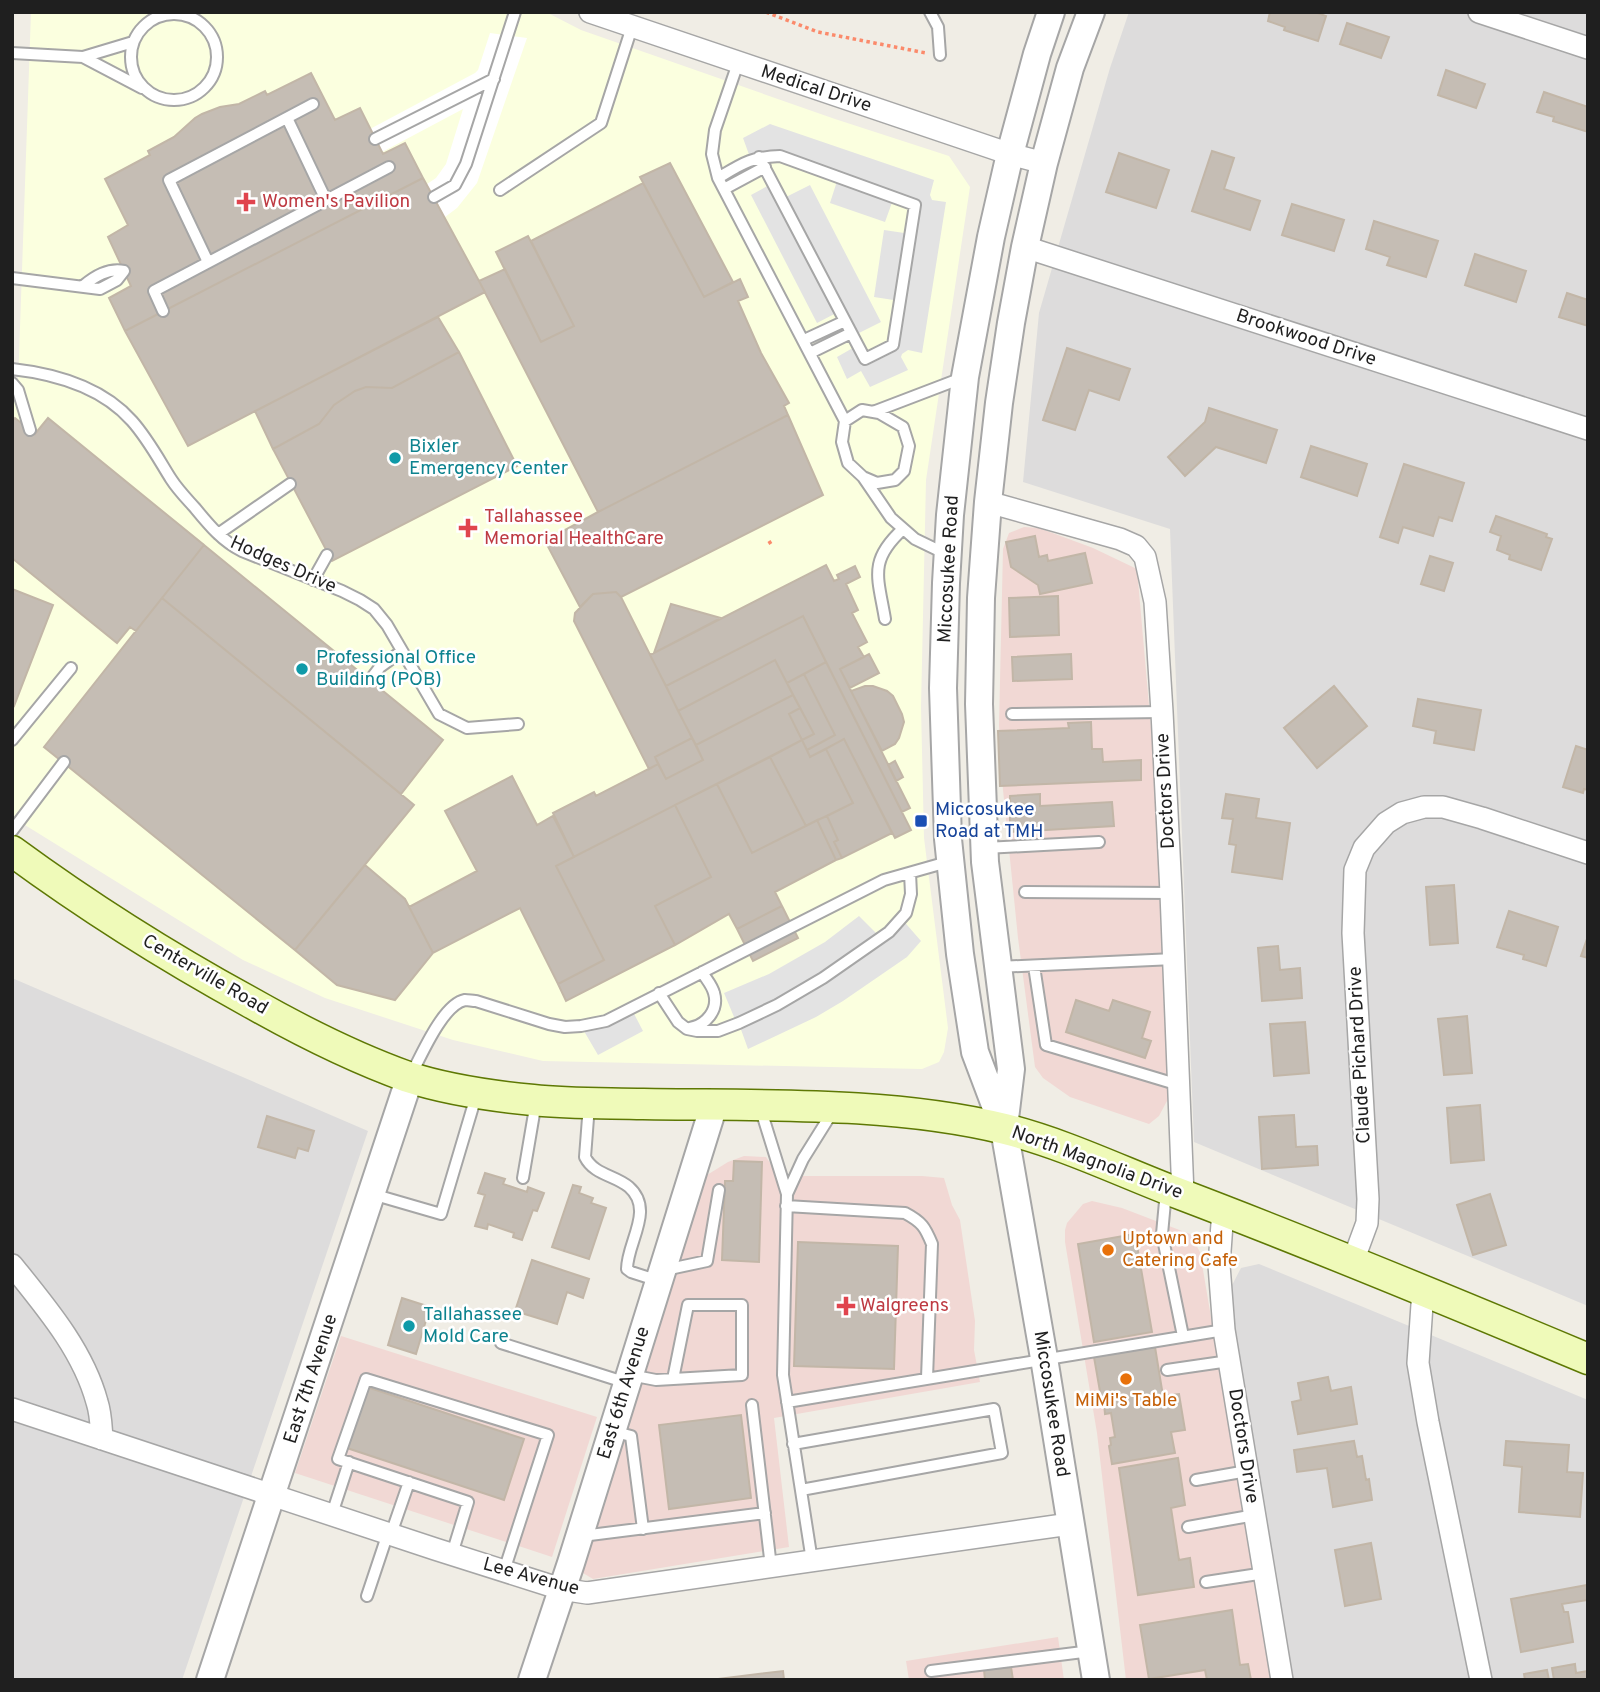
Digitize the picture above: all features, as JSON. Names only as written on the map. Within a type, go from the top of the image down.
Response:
[{"type":"main road","name":"Centerville Road","points":[[12,851],[173,959],[220,986],[293,1026],[410,1077]]},
{"type":"main road","name":"North Magnolia Drive","points":[[410,1077],[477,1093],[536,1101],[759,1104],[835,1108],[939,1117],[1004,1129],[1042,1140],[1353,1261],[1588,1359]]},
{"type":"street","name":"Medical Drive","points":[[590,12],[1010,154],[1044,163]]},
{"type":"street","name":"Miccosukee Road","points":[[1051,12],[1010,154],[991,237],[965,376],[950,515],[943,688],[951,861],[960,954],[975,1052],[1004,1129],[1096,1680]]},
{"type":"street","name":"Miccosukee Road","points":[[1004,1129],[1011,1069],[985,848],[978,704],[981,598],[988,502],[1009,332],[1025,247],[1070,68],[1091,12]]},
{"type":"street","points":[[1479,12],[1588,48]]},
{"type":"street","name":"Brookwood Drive","points":[[1025,247],[1588,429]]},
{"type":"street","points":[[974,331],[982,361],[968,472],[975,491],[988,502]]},
{"type":"street","name":"Doctors Drive","points":[[988,502],[1120,539],[1136,546],[1145,557],[1155,601],[1171,893],[1179,1085],[1175,1192]]},
{"type":"street","name":"Claude Pichard Drive","points":[[1353,1261],[1367,1223],[1368,1199],[1353,933],[1356,870],[1364,848],[1386,824],[1402,813],[1424,807],[1443,807],[1588,853]]},
{"type":"street","name":"East 7th Avenue","points":[[210,1680],[410,1077]]},
{"type":"street","name":"East 6th Avenue","points":[[531,1680],[579,1537],[714,1105]]},
{"type":"street","name":"Doctors Drive","points":[[1223,1210],[1219,1265],[1224,1330],[1282,1680]]},
{"type":"street","points":[[12,1265],[68,1339],[88,1376],[97,1402],[102,1439]]},
{"type":"street","points":[[1423,1290],[1418,1363],[1480,1680]]},
{"type":"street","name":"Lee Avenue","points":[[12,1409],[504,1571],[561,1589],[587,1593],[1070,1524]]},
{"type":"lane","points":[[433,197],[455,185],[466,164],[515,12]]},
{"type":"lane","points":[[930,12],[937,27],[940,55]]},
{"type":"lane","points":[[83,57],[148,92],[160,98],[173,100],[188,97],[201,90],[211,79],[216,65],[212,36],[203,25],[190,17],[176,14],[150,21],[140,30],[133,42],[131,56],[138,82],[148,92]]},
{"type":"lane","points":[[500,190],[601,123],[632,27]]},
{"type":"lane","points":[[12,53],[83,57],[133,42]]},
{"type":"lane","points":[[738,63],[715,130],[712,154],[718,178],[845,421],[842,442],[848,463],[863,477],[891,518],[915,540],[948,555]]},
{"type":"lane","points":[[375,139],[494,79]]},
{"type":"lane","points":[[208,262],[169,180],[313,104]]},
{"type":"lane","points":[[287,118],[326,200]]},
{"type":"lane","points":[[724,189],[762,162],[780,156],[915,205],[893,345],[865,359],[762,162]]},
{"type":"lane","points":[[718,178],[748,160],[762,162]]},
{"type":"lane","points":[[163,311],[154,292],[389,167]]},
{"type":"lane","points":[[12,278],[83,286]]},
{"type":"lane","points":[[804,340],[845,321]]},
{"type":"lane","points":[[810,353],[851,333]]},
{"type":"lane","name":"Hodges Drive","points":[[12,369],[64,378],[113,403],[132,421],[173,482],[229,545],[342,591],[374,609],[387,625],[439,714],[467,729],[518,724]]},
{"type":"lane","points":[[872,412],[965,376]]},
{"type":"lane","points":[[12,383],[18,390],[30,430]]},
{"type":"lane","points":[[845,421],[862,410],[878,413],[903,427],[909,446],[904,471],[895,480],[877,483],[863,477]]},
{"type":"lane","points":[[218,534],[290,484]]},
{"type":"lane","points":[[886,619],[877,572],[881,553],[903,529]]},
{"type":"lane","points":[[313,580],[327,555]]},
{"type":"lane","points":[[370,680],[380,667],[402,651]]},
{"type":"lane","points":[[12,740],[71,668]]},
{"type":"lane","points":[[1012,714],[1162,712]]},
{"type":"lane","points":[[12,831],[64,762]]},
{"type":"lane","points":[[985,848],[1099,842]]},
{"type":"lane","points":[[410,1077],[435,1030],[447,1013],[464,1000],[476,1001],[565,1027],[581,1027],[606,1021],[884,880],[951,861]]},
{"type":"lane","points":[[659,993],[678,1021],[697,1031],[718,1031],[777,1005],[832,972],[889,932],[906,913],[911,894],[910,873]]},
{"type":"lane","points":[[1025,892],[1171,893]]},
{"type":"lane","points":[[998,967],[1174,959]]},
{"type":"lane","points":[[1034,965],[1046,1045],[1179,1085]]},
{"type":"lane","points":[[687,1028],[695,1027],[710,1017],[715,1001],[713,990],[702,972]]},
{"type":"lane","points":[[372,1194],[441,1214],[477,1093]]},
{"type":"lane","points":[[523,1178],[536,1101]]},
{"type":"lane","points":[[589,1103],[585,1157],[588,1164],[628,1186],[638,1197],[639,1224],[627,1261],[627,1269],[631,1272],[661,1276],[707,1261],[719,1189]]},
{"type":"lane","points":[[759,1104],[787,1200],[782,1375],[812,1561]]},
{"type":"lane","points":[[787,1200],[803,1159],[835,1108]]},
{"type":"lane","points":[[1175,1192],[1162,1234],[1183,1336]]},
{"type":"lane","points":[[787,1200],[905,1213],[918,1220],[926,1230],[932,1244],[927,1378]]},
{"type":"lane","points":[[501,1343],[628,1379],[656,1380],[742,1375],[742,1305],[688,1305],[673,1378]]},
{"type":"lane","points":[[787,1402],[1224,1330]]},
{"type":"lane","points":[[1167,1370],[1229,1361]]},
{"type":"lane","points":[[452,1554],[468,1502],[338,1459],[366,1379],[548,1435],[504,1571]]},
{"type":"lane","points":[[752,1405],[771,1567]]},
{"type":"lane","points":[[793,1444],[993,1409],[1002,1453],[801,1490]]},
{"type":"lane","points":[[612,1431],[631,1436],[643,1529]]},
{"type":"lane","points":[[332,1514],[349,1462]]},
{"type":"lane","points":[[1196,1480],[1247,1471]]},
{"type":"lane","points":[[367,1596],[409,1482]]},
{"type":"lane","points":[[579,1537],[765,1513]]},
{"type":"lane","points":[[1188,1527],[1255,1515]]},
{"type":"lane","points":[[1206,1582],[1265,1573]]},
{"type":"lane","points":[[931,1671],[1091,1651]]},
{"type":"path","points":[[766,12],[818,33],[940,55]]},
{"type":"path","points":[[769,541],[772,547]]},
{"type":"shaded area","name":"Tallahassee Memorial HealthCare","points":[[31,12],[546,12],[581,30],[949,156],[970,187],[926,480],[921,707],[924,838],[948,1028],[944,1052],[939,1062],[922,1069],[543,1061],[453,1040],[325,998],[243,960],[12,817],[12,387],[18,385]]},
{"type":"shaded area","points":[[1129,12],[1588,12],[1588,1306],[1194,1142],[1170,529],[1023,482],[1039,313],[1110,68]]},
{"type":"shaded area","points":[[770,124],[934,180],[930,195],[932,200],[946,202],[922,353],[908,350],[902,354],[908,370],[870,387],[861,371],[847,379],[837,357],[858,345],[865,359],[893,345],[900,301],[874,297],[884,230],[911,234],[915,205],[894,197],[885,222],[830,203],[838,178],[780,156],[751,160],[743,138]]},
{"type":"shaded area","points":[[773,183],[782,199],[810,185],[881,322],[853,336],[840,311],[817,323],[751,195]]},
{"type":"shaded area","points":[[1024,527],[1039,528],[1093,548],[1137,569],[1156,785],[1168,1099],[1159,1116],[1149,1124],[1070,1097],[1043,1078],[1035,1067],[1018,938],[999,725],[1003,549],[1009,533]]},
{"type":"shaded area","points":[[859,916],[881,938],[901,918],[921,941],[907,957],[843,1001],[816,1017],[748,1049],[724,993],[769,974],[825,942]]},
{"type":"shaded area","points":[[12,978],[368,1131],[182,1680],[12,1680]]},
{"type":"shaded area","points":[[631,1008],[643,1031],[598,1055],[581,1026]]},
{"type":"shaded area","points":[[744,1156],[766,1157],[775,1176],[944,1178],[952,1205],[960,1220],[975,1321],[974,1350],[980,1382],[774,1418],[789,1547],[593,1579],[583,1573],[578,1562],[698,1194],[707,1175]]},
{"type":"shaded area","points":[[1092,1201],[1122,1208],[1190,1234],[1200,1252],[1272,1680],[1126,1680],[1097,1433],[1065,1242],[1067,1223],[1083,1204]]},
{"type":"shaded area","points":[[1259,1264],[1588,1400],[1588,1680],[1291,1680],[1232,1335],[1229,1291],[1241,1268]]},
{"type":"shaded area","points":[[341,1336],[597,1417],[552,1557],[295,1473]]},
{"type":"shaded area","points":[[1058,1637],[1064,1680],[909,1680],[906,1661]]},
{"type":"pier","points":[[490,33],[527,38],[477,183],[457,208],[445,217],[427,184],[436,178],[446,164],[463,109],[382,152],[370,129],[475,73]]},
{"type":"building","points":[[1270,12],[1315,12],[1326,16],[1318,41],[1284,30],[1285,27],[1268,21]]},
{"type":"building","points":[[1347,23],[1389,37],[1381,58],[1340,44]]},
{"type":"building","points":[[1446,70],[1485,84],[1476,108],[1438,95]]},
{"type":"building","name":"Women's Pavilion","points":[[311,73],[335,120],[360,108],[383,154],[405,143],[423,178],[125,331],[109,298],[131,286],[108,237],[128,225],[105,179],[150,155],[148,151],[174,137],[202,114],[239,104],[265,91],[267,95]]},
{"type":"building","points":[[1544,92],[1588,107],[1588,132],[1553,121],[1554,117],[1537,112]]},
{"type":"building","points":[[1212,151],[1234,158],[1224,189],[1260,201],[1250,230],[1192,211]]},
{"type":"building","points":[[1119,153],[1169,170],[1156,208],[1106,192]]},
{"type":"building","points":[[670,163],[733,282],[704,297],[640,177]]},
{"type":"building","points":[[423,178],[485,292],[188,446],[125,331]]},
{"type":"building","points":[[643,183],[704,297],[740,279],[748,297],[738,301],[761,353],[789,403],[784,406],[788,415],[598,512],[479,281],[505,269],[541,342],[574,326],[531,241]]},
{"type":"building","points":[[1292,204],[1344,220],[1334,251],[1282,235]]},
{"type":"building","points":[[1374,221],[1438,241],[1426,277],[1387,265],[1390,257],[1366,249]]},
{"type":"building","points":[[528,236],[574,326],[541,342],[496,252]]},
{"type":"building","points":[[1475,254],[1526,271],[1516,302],[1465,285]]},
{"type":"building","points":[[1567,293],[1588,300],[1588,326],[1559,317]]},
{"type":"building","points":[[438,317],[459,352],[392,388],[366,387],[355,391],[334,405],[319,424],[273,449],[255,411]]},
{"type":"building","points":[[1067,348],[1130,369],[1119,400],[1089,390],[1075,430],[1043,420]]},
{"type":"building","name":"Bixler Emergency Center","points":[[459,352],[517,466],[332,561],[273,449],[319,424],[334,405],[355,391],[366,387],[392,388]]},
{"type":"building","points":[[1209,408],[1277,430],[1266,463],[1216,447],[1185,476],[1168,457],[1205,422]]},
{"type":"building","points":[[788,415],[823,495],[621,597],[616,592],[593,594],[580,607],[545,541]]},
{"type":"building","points":[[15,418],[35,434],[48,418],[204,545],[136,631],[130,627],[117,643],[12,558],[12,421]]},
{"type":"building","points":[[1311,446],[1367,464],[1357,496],[1301,477]]},
{"type":"building","points":[[1404,464],[1464,483],[1452,521],[1439,517],[1433,536],[1403,527],[1398,543],[1380,537]]},
{"type":"building","points":[[1496,516],[1547,534],[1546,537],[1552,539],[1541,570],[1509,559],[1510,555],[1497,550],[1501,536],[1490,532]]},
{"type":"building","points":[[1035,536],[1039,557],[1047,555],[1048,561],[1085,553],[1092,583],[1040,594],[1038,585],[1011,567],[1006,542]]},
{"type":"building","name":"Professional Office Building (POB)","points":[[204,545],[443,740],[401,794],[162,598]]},
{"type":"building","points":[[1430,556],[1453,563],[1444,591],[1421,584]]},
{"type":"building","points":[[826,565],[834,581],[839,579],[837,575],[855,566],[860,577],[846,584],[858,610],[852,613],[867,642],[858,647],[864,657],[840,669],[910,808],[902,812],[803,616],[666,686],[650,655]]},
{"type":"building","points":[[12,589],[53,605],[14,706],[12,705]]},
{"type":"building","points":[[616,592],[621,597],[692,738],[655,757],[658,764],[649,769],[574,621],[575,613],[593,594]]},
{"type":"building","points":[[1058,596],[1059,635],[1010,637],[1009,598]]},
{"type":"building","points":[[162,598],[414,805],[295,950],[44,747]]},
{"type":"building","points":[[671,604],[721,618],[654,653]]},
{"type":"building","points":[[803,616],[826,662],[787,683],[775,660],[678,711],[666,686]]},
{"type":"building","points":[[869,654],[879,673],[850,688],[840,669]]},
{"type":"building","points":[[1071,654],[1072,679],[1013,681],[1012,657]]},
{"type":"building","points":[[775,660],[793,695],[696,745],[678,711]]},
{"type":"building","points":[[826,662],[911,830],[895,838],[844,739],[810,757],[807,750],[835,735],[804,674]]},
{"type":"building","points":[[804,674],[835,735],[807,750],[802,740],[814,734],[787,683]]},
{"type":"building","points":[[865,686],[887,691],[893,696],[902,714],[904,722],[899,738],[895,744],[882,751],[851,691]]},
{"type":"building","points":[[1334,686],[1367,726],[1317,768],[1284,728]]},
{"type":"building","points":[[793,695],[800,708],[789,714],[802,740],[574,857],[553,813],[594,792],[596,796],[658,764],[666,779],[703,760],[696,745]]},
{"type":"building","points":[[1418,699],[1481,710],[1474,750],[1434,743],[1436,731],[1413,726]]},
{"type":"building","points":[[800,708],[814,734],[802,740],[789,714]]},
{"type":"building","points":[[1091,722],[1092,749],[1102,749],[1103,762],[1141,760],[1141,780],[1000,786],[998,731],[1069,728],[1068,723]]},
{"type":"building","points":[[692,738],[703,760],[666,779],[655,757]]},
{"type":"building","points":[[844,739],[892,833],[842,858],[834,842],[838,840],[827,816],[853,803],[826,749]]},
{"type":"building","points":[[802,740],[810,757],[826,749],[853,803],[806,826],[770,757]]},
{"type":"building","points":[[1576,746],[1588,750],[1588,790],[1584,789],[1583,793],[1563,787]]},
{"type":"building","points":[[770,757],[806,826],[752,853],[717,784]]},
{"type":"building","points":[[895,761],[903,777],[896,781],[888,765]]},
{"type":"building","points":[[512,776],[537,825],[553,816],[574,857],[556,866],[604,960],[558,984],[520,908],[433,953],[409,907],[477,871],[445,811]]},
{"type":"building","points":[[717,784],[752,853],[817,820],[836,860],[775,892],[782,906],[737,929],[729,914],[675,945],[655,906],[711,877],[675,805]]},
{"type":"building","points":[[1040,794],[1040,806],[1112,802],[1114,826],[1010,832],[1010,796]]},
{"type":"building","points":[[1226,794],[1259,799],[1256,818],[1290,823],[1282,879],[1232,872],[1236,845],[1229,844],[1233,819],[1222,818]]},
{"type":"building","points":[[675,805],[711,877],[655,906],[675,945],[566,1001],[558,984],[604,960],[556,866]]},
{"type":"building","points":[[827,816],[838,840],[834,842],[842,858],[836,860],[817,820]]},
{"type":"building","points":[[365,865],[405,899],[433,953],[395,1000],[337,985],[295,950]]},
{"type":"building","points":[[1454,885],[1458,943],[1430,945],[1426,887]]},
{"type":"building","points":[[782,906],[798,938],[753,961],[737,929]]},
{"type":"building","points":[[1509,911],[1558,927],[1546,966],[1523,959],[1524,955],[1497,947]]},
{"type":"building","points":[[1588,936],[1588,958],[1581,956]]},
{"type":"building","points":[[1278,946],[1280,970],[1300,968],[1302,998],[1262,1001],[1258,948]]},
{"type":"building","points":[[1076,1000],[1109,1011],[1113,1000],[1150,1012],[1142,1038],[1151,1041],[1145,1058],[1066,1032]]},
{"type":"building","points":[[1467,1016],[1472,1073],[1444,1075],[1438,1019]]},
{"type":"building","points":[[1305,1022],[1309,1073],[1274,1076],[1270,1024]]},
{"type":"building","points":[[1480,1105],[1484,1160],[1451,1163],[1447,1108]]},
{"type":"building","points":[[1294,1115],[1296,1147],[1317,1146],[1318,1165],[1262,1169],[1259,1117]]},
{"type":"building","points":[[267,1116],[314,1131],[308,1151],[298,1148],[295,1158],[258,1147]]},
{"type":"building","points":[[734,1161],[762,1162],[759,1262],[722,1260],[725,1181],[733,1181]]},
{"type":"building","points":[[485,1173],[505,1179],[503,1184],[527,1192],[528,1187],[544,1193],[537,1211],[533,1210],[522,1240],[513,1237],[514,1233],[488,1224],[487,1229],[475,1226],[485,1195],[478,1193]]},
{"type":"building","points":[[573,1185],[581,1187],[579,1193],[593,1198],[591,1203],[606,1208],[589,1259],[552,1247]]},
{"type":"building","points":[[1490,1194],[1506,1245],[1473,1255],[1457,1205]]},
{"type":"building","points":[[1135,1234],[1152,1332],[1094,1342],[1078,1244]]},
{"type":"building","name":"Walgreens","points":[[798,1242],[898,1246],[894,1369],[794,1366]]},
{"type":"building","points":[[532,1260],[589,1279],[583,1298],[567,1292],[557,1324],[515,1311]]},
{"type":"building","name":"Tallahassee Mold Care","points":[[402,1298],[430,1307],[416,1354],[388,1345]]},
{"type":"building","points":[[1155,1347],[1163,1396],[1179,1394],[1185,1430],[1171,1432],[1175,1453],[1112,1464],[1109,1446],[1110,1438],[1115,1437],[1111,1413],[1105,1414],[1094,1357]]},
{"type":"building","points":[[1328,1377],[1331,1391],[1351,1387],[1357,1424],[1298,1434],[1292,1402],[1301,1400],[1298,1383]]},
{"type":"building","points":[[367,1387],[524,1439],[504,1500],[347,1448]]},
{"type":"building","points":[[741,1415],[751,1498],[669,1509],[659,1425]]},
{"type":"building","points":[[1354,1441],[1357,1457],[1362,1456],[1372,1500],[1333,1507],[1327,1468],[1297,1472],[1294,1450]]},
{"type":"building","points":[[1506,1441],[1569,1445],[1567,1472],[1583,1473],[1580,1517],[1519,1512],[1522,1467],[1504,1465]]},
{"type":"building","points":[[1178,1458],[1185,1505],[1171,1508],[1179,1560],[1190,1558],[1194,1587],[1138,1595],[1119,1468]]},
{"type":"building","points":[[1371,1543],[1381,1599],[1345,1606],[1335,1550]]},
{"type":"building","points":[[1587,1585],[1588,1600],[1562,1604],[1564,1612],[1568,1612],[1573,1642],[1521,1652],[1511,1599]]},
{"type":"building","points":[[1232,1610],[1240,1665],[1248,1664],[1251,1680],[1207,1680],[1205,1670],[1149,1679],[1140,1625]]},
{"type":"building","points":[[1575,1664],[1576,1673],[1588,1671],[1588,1680],[1554,1680],[1552,1668]]},
{"type":"building","points":[[1011,1667],[1013,1680],[985,1680],[984,1670]]},
{"type":"building","points":[[1547,1670],[1549,1680],[1525,1680],[1524,1674]]},
{"type":"building","points":[[783,1671],[784,1680],[710,1680]]},
{"type":"place","name":"Women's Pavilion","points":[[246,202]]},
{"type":"place","name":"Bixler Emergency Center","points":[[395,458]]},
{"type":"place","name":"Tallahassee Memorial HealthCare","points":[[468,528]]},
{"type":"place","name":"Professional Office Building (POB)","points":[[302,669]]},
{"type":"place","name":"Miccosukee Road at TMH","points":[[921,821]]},
{"type":"place","name":"Uptown and Catering Cafe","points":[[1108,1250]]},
{"type":"place","name":"Walgreens","points":[[846,1306]]},
{"type":"place","name":"Tallahassee Mold Care","points":[[409,1326]]},
{"type":"place","name":"MiMi's Table","points":[[1126,1379]]}]
